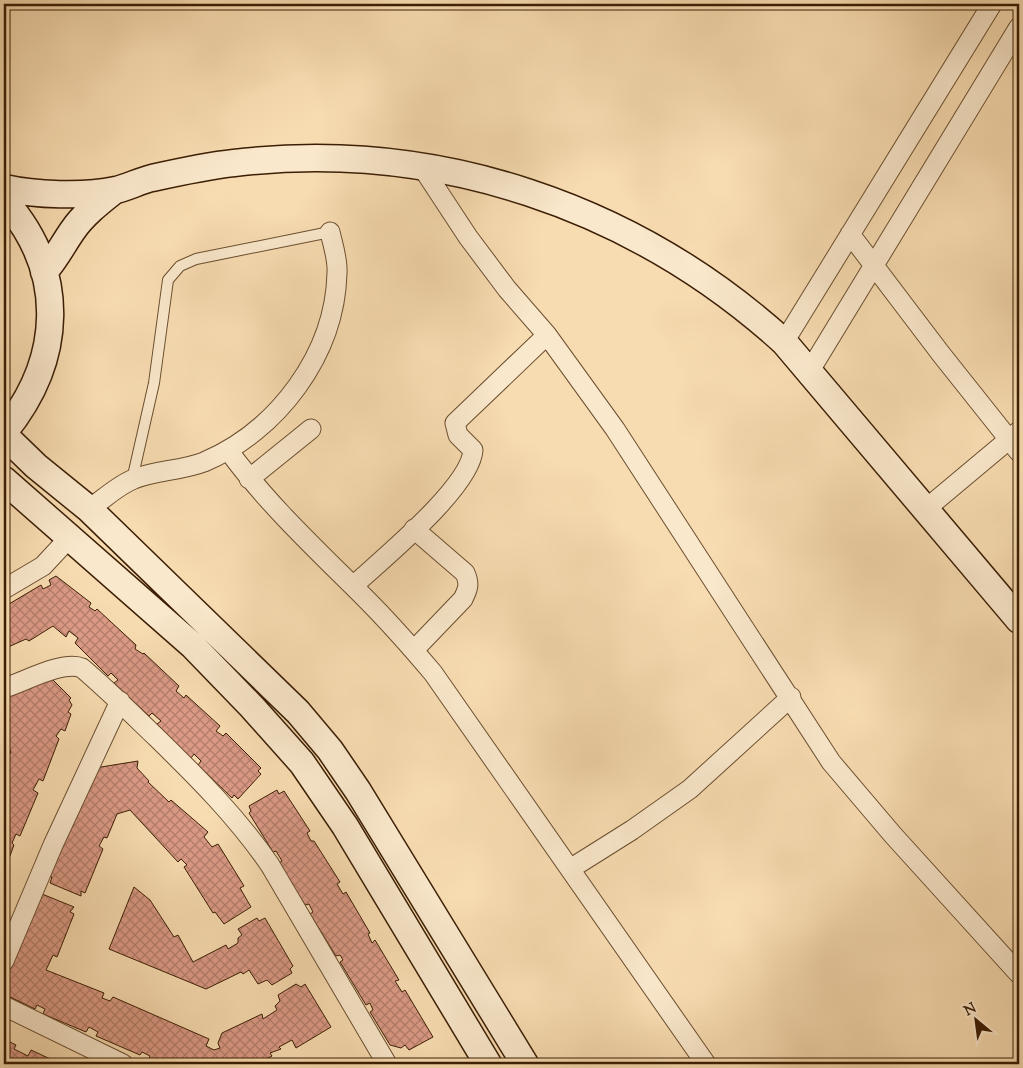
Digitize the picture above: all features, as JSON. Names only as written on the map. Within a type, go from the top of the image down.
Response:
[{"type":"street","points":[[784,342],[992,4]]},
{"type":"street","points":[[809,372],[1019,27]]},
{"type":"street","points":[[4,188],[50,193],[115,190],[191,169],[276,159],[360,160],[422,167],[501,184],[537,195],[626,231],[709,281],[755,316],[784,342],[1019,620]]},
{"type":"street","points":[[422,167],[468,237],[507,288],[547,335],[615,429],[791,697],[815,737],[849,783],[965,917],[1019,974]]},
{"type":"street","points":[[44,272],[55,259],[74,228],[115,190]]},
{"type":"street","points":[[4,200],[35,246],[44,272],[49,299],[50,327],[46,355],[36,384],[22,410],[4,434],[36,466],[89,508],[298,712],[330,750],[358,791],[526,1064]]},
{"type":"street","points":[[89,508],[132,480],[202,462],[228,450],[269,418],[293,393],[316,356],[331,315],[338,272],[330,232]]},
{"type":"street","points":[[850,234],[1016,441],[926,508]]},
{"type":"street","points":[[353,586],[448,494],[472,459],[473,450],[458,435],[455,423],[547,335]]},
{"type":"street","points":[[249,479],[311,429]]},
{"type":"street","points":[[228,450],[249,479],[414,650],[465,717],[706,1064]]},
{"type":"street","points":[[4,480],[192,645],[271,727],[302,763],[345,826],[488,1064]]},
{"type":"street","points":[[414,529],[465,573],[469,582],[468,590],[463,599],[414,650]]},
{"type":"street","points":[[4,589],[43,566],[69,538]]},
{"type":"street","points":[[4,688],[62,666],[75,665],[82,668],[120,701],[217,797],[248,834],[280,881],[387,1064]]},
{"type":"street","points":[[570,870],[632,830],[690,788],[791,697]]},
{"type":"street","points":[[4,960],[53,845],[120,701]]},
{"type":"street","points":[[4,1006],[123,1064]]},
{"type":"lane","points":[[132,480],[154,384],[168,280],[180,266],[196,259],[330,232]]},
{"type":"building","points":[[56,576],[91,603],[89,607],[95,611],[97,609],[136,645],[135,649],[144,653],[179,686],[176,691],[184,698],[186,695],[220,726],[216,731],[223,736],[226,733],[261,768],[258,771],[261,774],[238,799],[234,795],[232,798],[198,765],[201,761],[194,754],[191,758],[157,724],[161,721],[152,713],[149,716],[114,683],[118,680],[111,673],[108,676],[75,643],[78,638],[69,631],[66,637],[53,626],[29,641],[26,639],[6,648],[7,653],[4,654],[4,613],[7,612],[4,607],[41,585],[43,589],[51,585],[49,580]]},
{"type":"building","points":[[51,678],[71,698],[69,700],[72,705],[68,712],[71,714],[65,731],[61,729],[56,736],[59,739],[43,781],[39,779],[33,790],[38,793],[20,836],[16,834],[12,843],[14,845],[4,872],[4,776],[6,776],[9,764],[7,753],[11,753],[4,735],[4,697]]},
{"type":"building","points":[[138,761],[137,768],[148,782],[169,802],[171,800],[208,832],[204,837],[212,847],[218,844],[244,886],[240,888],[251,907],[224,924],[215,912],[213,913],[184,867],[187,865],[181,859],[178,862],[130,810],[117,814],[107,838],[104,837],[99,846],[103,849],[85,893],[81,891],[81,896],[50,883],[52,877],[48,876],[95,768]]},
{"type":"building","points":[[277,790],[279,794],[284,791],[310,831],[307,833],[311,841],[314,841],[340,882],[337,884],[343,894],[346,892],[370,933],[368,934],[372,943],[375,940],[399,980],[395,981],[402,992],[405,990],[433,1037],[409,1050],[405,1045],[401,1048],[390,1045],[370,1012],[373,1010],[370,1003],[366,1005],[340,962],[343,960],[340,955],[336,956],[310,914],[313,912],[309,904],[305,905],[279,863],[282,861],[276,851],[273,852],[249,813],[251,811],[249,806]]},
{"type":"building","points":[[134,887],[150,900],[174,937],[178,935],[193,962],[226,945],[228,949],[238,943],[238,938],[242,935],[238,929],[257,918],[259,921],[265,918],[293,966],[290,969],[292,973],[272,985],[267,980],[258,984],[249,970],[206,989],[109,949]]},
{"type":"building","points":[[42,894],[74,907],[70,912],[74,914],[57,957],[53,955],[46,970],[104,993],[102,998],[110,1001],[113,997],[209,1039],[206,1046],[214,1050],[220,1048],[218,1043],[222,1033],[262,1014],[263,1019],[277,1010],[275,1006],[280,1001],[278,995],[296,984],[301,987],[305,984],[331,1027],[296,1048],[292,1040],[279,1047],[281,1049],[270,1053],[272,1056],[255,1064],[159,1064],[149,1060],[150,1056],[142,1052],[140,1055],[96,1036],[98,1032],[89,1027],[86,1032],[43,1014],[45,1009],[37,1005],[35,1009],[4,994],[4,976]]},
{"type":"building","points":[[4,1039],[16,1045],[14,1049],[28,1056],[31,1050],[61,1064],[4,1064]]}]
